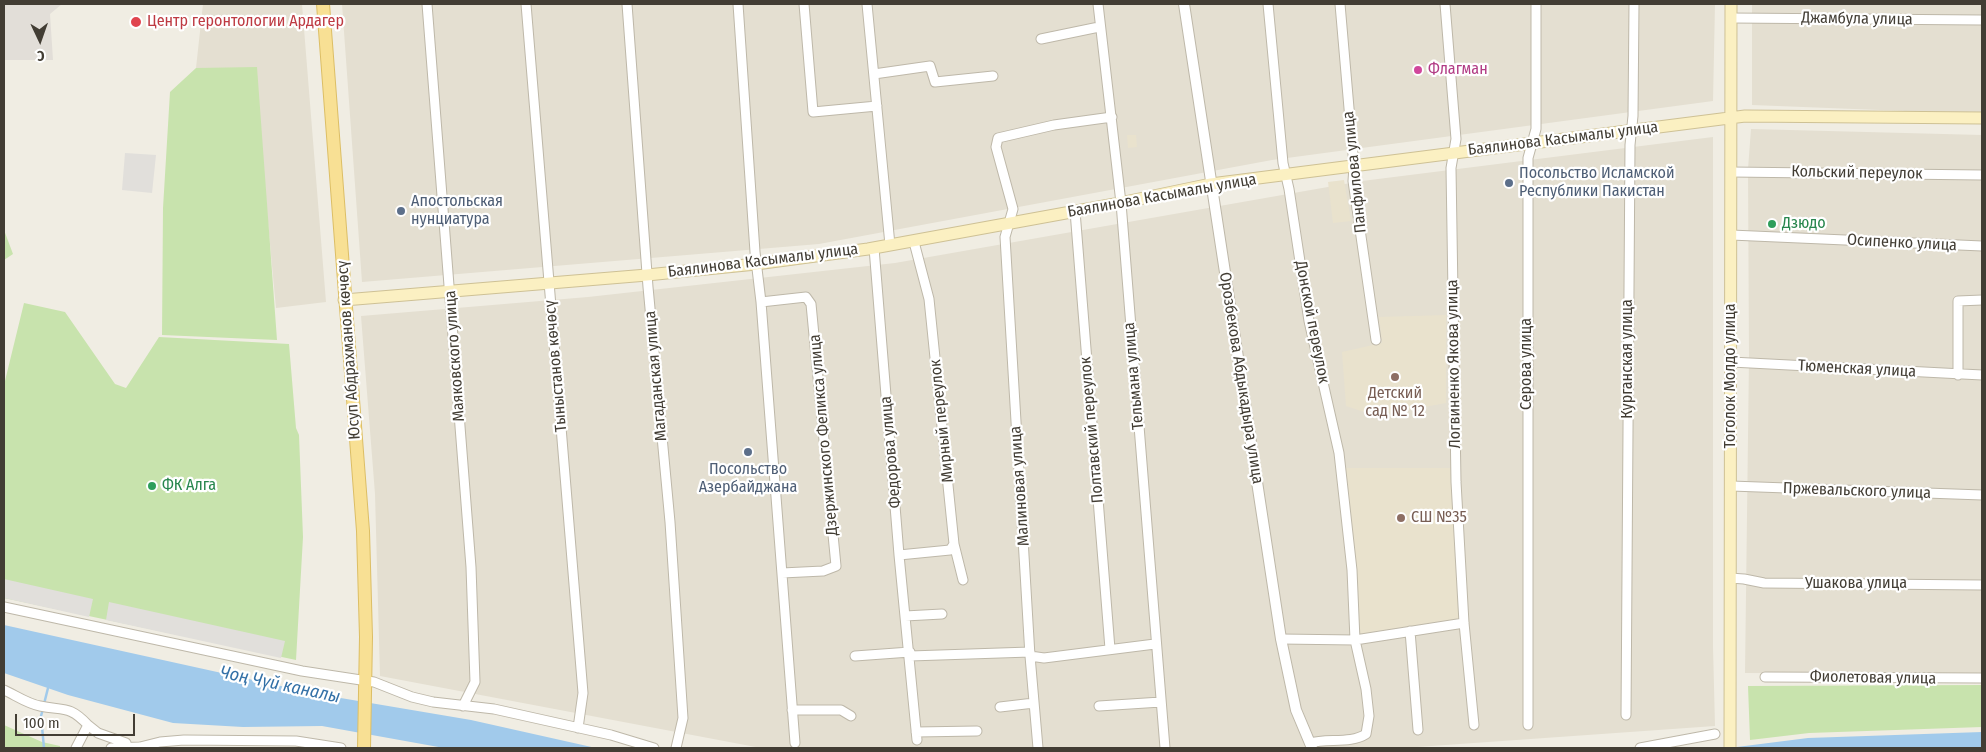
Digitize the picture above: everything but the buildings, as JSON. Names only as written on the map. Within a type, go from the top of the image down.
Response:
[{"type":"main road","name":"Юсуп Абдрахманов көчөсү","points":[[323,4],[363,531],[366,637],[364,745]]},
{"type":"main road","name":"Тоголок Молдо улица","points":[[1729,743],[1731,4]]},
{"type":"main road","name":"Баялинова Касымалы улица","points":[[344,300],[549,284],[756,264],[914,242],[1211,184],[1731,117],[1982,118]]},
{"type":"street","name":"Маяковского улица","points":[[427,4],[471,567],[475,682],[463,706]]},
{"type":"street","name":"Тыныстанов көчөсү","points":[[526,4],[583,693],[578,728]]},
{"type":"street","name":"Магаданская улица","points":[[627,4],[647,275],[670,522],[683,718],[676,748]]},
{"type":"street","points":[[738,4],[756,264],[795,744]]},
{"type":"street","points":[[804,4],[813,112],[877,106]]},
{"type":"street","points":[[867,4],[890,246]]},
{"type":"street","name":"Тельмана улица","points":[[1098,4],[1120,203],[1165,748]]},
{"type":"street","name":"Орозбекова Абдыкадыра улица","points":[[1184,4],[1281,640],[1296,710],[1311,746]]},
{"type":"street","name":"Донской переулок","points":[[1268,4],[1286,175],[1309,321],[1339,453],[1352,570],[1355,640],[1366,689],[1369,716],[1366,734],[1359,738],[1319,741],[1311,746]]},
{"type":"street","name":"Панфилова улица","points":[[1340,4],[1354,166],[1353,181],[1376,340]]},
{"type":"street","name":"Логвиненко Якова улица","points":[[1444,4],[1456,140],[1451,168],[1456,472],[1464,623],[1474,725]]},
{"type":"street","name":"Серова улица","points":[[1528,725],[1528,158],[1536,129],[1536,4]]},
{"type":"street","name":"Курганская улица","points":[[1626,714],[1630,130],[1633,116],[1634,4]]},
{"type":"street","name":"Джамбула улица","points":[[1731,18],[1982,20]]},
{"type":"street","points":[[1041,39],[1100,27]]},
{"type":"street","points":[[874,74],[930,66],[935,82],[993,76]]},
{"type":"street","name":"Малиновая улица","points":[[1038,748],[1030,654],[1004,237],[1013,209],[996,147],[998,138],[1054,125],[1112,118]]},
{"type":"street","name":"Кольский переулок","points":[[1731,172],[1982,175]]},
{"type":"street","name":"Полтавский переулок","points":[[1075,211],[1110,649]]},
{"type":"street","name":"Осипенко улица","points":[[1731,235],[1982,246]]},
{"type":"street","name":"Мирный переулок","points":[[914,242],[929,299],[954,544],[963,580]]},
{"type":"street","name":"Федорова улица","points":[[874,248],[899,555],[917,736],[977,731]]},
{"type":"street","name":"Дзержинского Феликса улица","points":[[760,302],[806,297],[811,304],[836,566],[823,571],[782,573]]},
{"type":"street","points":[[1958,375],[1958,301],[1982,300]]},
{"type":"street","name":"Тюменская улица","points":[[1731,362],[1982,375]]},
{"type":"street","name":"Пржевальского улица","points":[[1731,486],[1982,495]]},
{"type":"street","points":[[899,555],[950,550],[954,544]]},
{"type":"street","name":"Ушакова улица","points":[[1730,578],[1764,583],[1982,585]]},
{"type":"street","points":[[4,607],[302,671],[366,680],[412,697],[494,710],[578,728],[654,748]]},
{"type":"street","points":[[906,616],[942,614]]},
{"type":"street","points":[[1281,640],[1355,640],[1464,623]]},
{"type":"street","points":[[1410,631],[1418,730]]},
{"type":"street","points":[[855,656],[1030,654],[1044,658],[1156,644]]},
{"type":"street","name":"Фиолетовая улица","points":[[1765,677],[1982,678]]},
{"type":"street","points":[[4,690],[38,706],[58,707],[76,712],[98,733],[109,738],[140,746]]},
{"type":"street","points":[[1000,707],[1034,702]]},
{"type":"street","points":[[1099,706],[1161,702]]},
{"type":"street","points":[[792,710],[841,710],[851,716]]},
{"type":"street","points":[[76,748],[88,725]]},
{"type":"street","points":[[1640,748],[1715,734]]},
{"type":"street","points":[[111,748],[184,740],[272,745],[296,741],[340,748]]},
{"type":"shaded area","points":[[4,4],[62,4],[50,14],[53,60],[4,60]]},
{"type":"shaded area","points":[[203,4],[302,4],[326,302],[276,308],[267,212],[196,68]]},
{"type":"shaded area","points":[[342,4],[1715,4],[1713,101],[1272,160],[819,244],[362,282]]},
{"type":"shaded area","points":[[1752,4],[1982,4],[1982,114],[1752,105]]},
{"type":"shaded area","points":[[1751,129],[1982,135],[1982,674],[1745,673],[1749,358],[1748,169]]},
{"type":"shaded area","points":[[1127,135],[1136,135],[1137,147],[1128,148]]},
{"type":"shaded area","points":[[1713,137],[1713,647],[1715,726],[1403,748],[761,748],[380,676],[375,494],[361,316],[588,297],[895,263],[1362,181]]},
{"type":"shaded area","points":[[125,153],[156,155],[152,193],[122,190]]},
{"type":"shaded area","points":[[1344,180],[1351,221],[1333,223],[1328,182]]},
{"type":"shaded area","name":"Детский сад № 12","points":[[1446,315],[1446,403],[1376,416],[1346,406],[1342,352],[1382,343],[1379,317]]},
{"type":"shaded area","name":"СШ №35","points":[[1344,468],[1450,468],[1460,621],[1356,636]]},
{"type":"shaded area","points":[[4,579],[93,599],[89,617],[4,598]]},
{"type":"shaded area","points":[[109,602],[285,641],[281,658],[106,620]]},
{"type":"green space","points":[[257,67],[277,340],[162,335],[163,208],[170,92],[196,68]]},
{"type":"green space","points":[[4,230],[13,254],[4,260]]},
{"type":"green space","name":"ФК Алга","points":[[24,303],[65,312],[115,384],[126,388],[159,337],[289,344],[296,428],[299,435],[303,537],[296,660],[4,598],[4,385]]},
{"type":"green space","points":[[1982,685],[1982,727],[1809,733],[1750,740],[1748,686]]},
{"type":"green space","points":[[4,725],[42,742],[60,746],[60,748],[4,748]]},
{"type":"water","points":[[4,625],[317,694],[471,720],[596,748],[444,748],[322,726],[243,727],[173,723],[68,695],[4,673]]},
{"type":"water","points":[[1982,732],[1982,748],[1729,748],[1808,738]]},
{"type":"waterway","points":[[44,704],[48,688]]},
{"type":"waterway","points":[[43,709],[41,716],[44,748]]},
{"type":"place","name":"Центр геронтологии Ардагер","points":[[136,22]]},
{"type":"place","name":"Флагман","points":[[1418,70]]},
{"type":"place","name":"Посольство Исламской Республики Пакистан","points":[[1509,183]]},
{"type":"place","name":"Апостольская нунциатура","points":[[401,211]]},
{"type":"place","name":"Дзюдо","points":[[1772,224]]},
{"type":"place","name":"Детский сад № 12","points":[[1395,377]]},
{"type":"place","name":"Посольство Азербайджана","points":[[748,452]]},
{"type":"place","name":"ФК Алга","points":[[152,486]]},
{"type":"place","name":"СШ №35","points":[[1401,518]]},
{"type":"water label","name":"Чоң Чүй каналы","points":[[280,685]]}]
